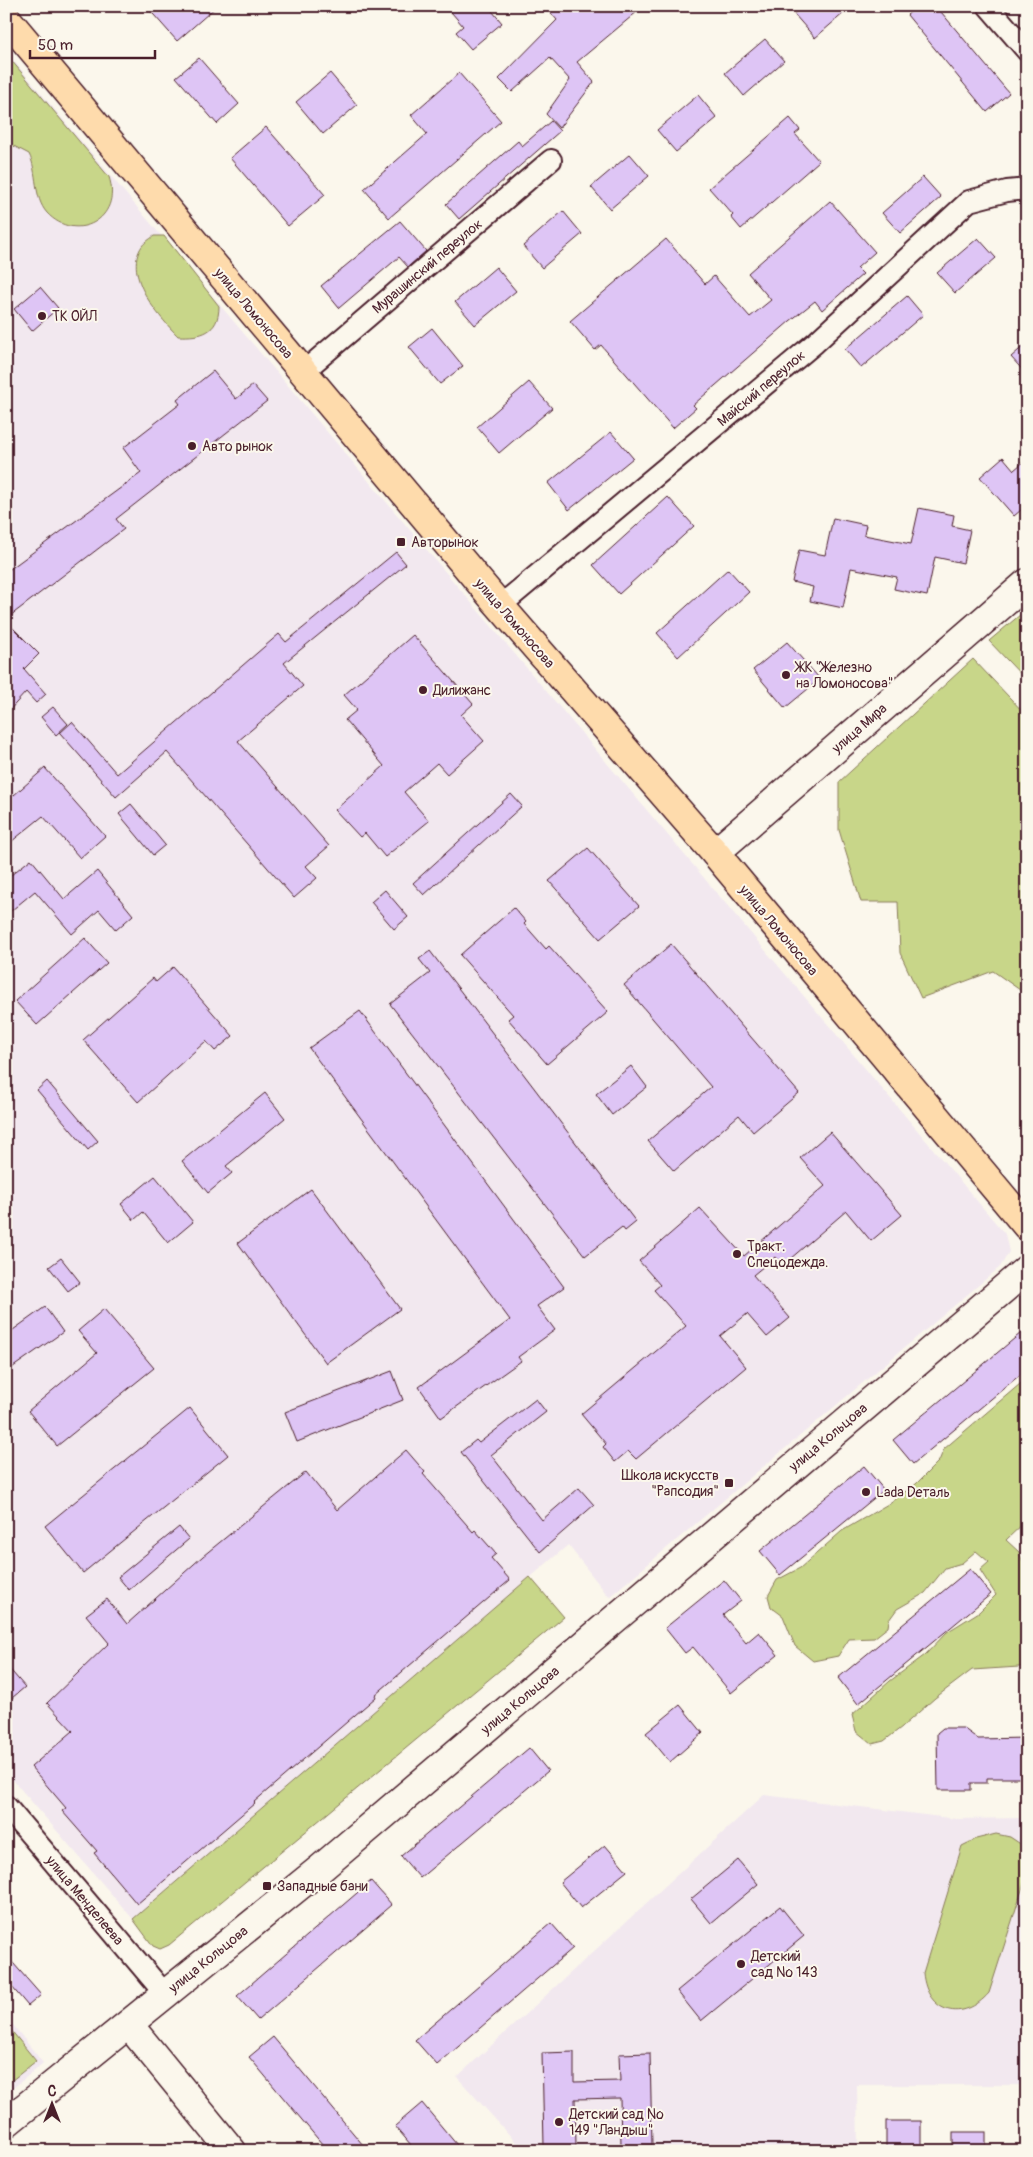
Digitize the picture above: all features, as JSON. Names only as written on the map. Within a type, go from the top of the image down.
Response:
[{"type":"highway","name":"улица Ломоносова","points":[[6,18],[500,606],[714,853],[1027,1226]]},
{"type":"main road","name":"улица Мира","points":[[714,853],[1027,583]]},
{"type":"main road","name":"улица Кольцова","points":[[6,2123],[129,2025],[326,1863],[1027,1269]]},
{"type":"main road","points":[[129,2025],[232,2151]]},
{"type":"street","points":[[988,6],[1027,51]]},
{"type":"street","name":"Мурашинский переулок","points":[[303,372],[551,160]]},
{"type":"street","name":"Майский переулок","points":[[500,606],[815,343],[969,201],[1007,191],[1027,189]]},
{"type":"street","name":"улица Менделеева","points":[[6,1806],[165,1994]]},
{"type":"shaded area","points":[[6,52],[1005,1234],[1009,1252],[1000,1267],[609,1597],[568,1545],[133,1919],[6,1772]]},
{"type":"shaded area","points":[[764,1795],[957,1819],[1027,1818],[1027,2085],[857,2085],[858,2151],[524,2151],[457,2077]]},
{"type":"shaded area","points":[[6,2016],[43,2063],[6,2094]]},
{"type":"green space","points":[[6,54],[109,177],[112,192],[109,205],[103,215],[94,222],[83,226],[71,226],[59,222],[47,213],[40,200],[29,154],[6,142]]},
{"type":"green space","points":[[154,236],[164,236],[219,306],[216,322],[207,332],[194,336],[178,336],[145,295],[137,270],[137,257],[143,245]]},
{"type":"green space","points":[[1027,609],[1027,681],[989,641]]},
{"type":"green space","points":[[973,659],[1027,716],[1027,995],[993,971],[921,998],[900,953],[898,902],[861,902],[839,830],[839,782]]},
{"type":"green space","points":[[1027,1378],[1027,1413],[1024,1423],[1027,1425],[1027,1520],[1006,1540],[1019,1552],[1027,1572],[1027,1665],[972,1670],[884,1741],[872,1744],[856,1731],[852,1715],[890,1681],[925,1655],[947,1632],[979,1612],[996,1595],[980,1570],[989,1562],[976,1551],[962,1563],[945,1568],[925,1593],[897,1609],[889,1620],[888,1627],[874,1638],[849,1639],[838,1656],[813,1661],[795,1646],[783,1616],[771,1607],[768,1596],[777,1580],[800,1568],[842,1531],[888,1504],[916,1484],[939,1461],[944,1449]]},
{"type":"green space","points":[[530,1577],[564,1617],[169,1945],[160,1949],[153,1946],[133,1919]]},
{"type":"green space","points":[[996,1834],[1010,1837],[1025,1847],[1027,1874],[989,1993],[979,2002],[968,2008],[958,2011],[948,2010],[931,1998],[923,1973],[962,1846],[976,1839]]},
{"type":"green space","points":[[6,2024],[36,2061],[6,2085]]},
{"type":"building","points":[[146,6],[217,6],[177,41]]},
{"type":"building","points":[[446,6],[488,6],[502,23],[471,49],[456,32],[463,26]]},
{"type":"building","points":[[545,6],[644,6],[577,62],[594,82],[559,128],[546,114],[570,80],[550,58],[512,92],[499,79],[557,20]]},
{"type":"building","points":[[803,6],[852,6],[815,38],[794,14]]},
{"type":"building","points":[[917,6],[936,6],[1009,93],[987,112],[907,15]]},
{"type":"building","points":[[765,39],[784,61],[744,96],[725,73]]},
{"type":"building","points":[[199,58],[239,104],[217,124],[176,77]]},
{"type":"building","points":[[330,73],[357,105],[323,134],[296,102]]},
{"type":"building","points":[[459,73],[501,121],[389,218],[364,189],[427,134],[411,115]]},
{"type":"building","points":[[698,95],[717,118],[676,152],[657,130]]},
{"type":"building","points":[[790,118],[800,130],[795,134],[819,161],[741,229],[731,217],[733,215],[709,188]]},
{"type":"building","points":[[551,121],[560,131],[459,219],[446,204],[518,141],[522,146]]},
{"type":"building","points":[[266,127],[325,195],[288,226],[230,158]]},
{"type":"building","points":[[630,154],[649,176],[610,209],[591,187]]},
{"type":"building","points":[[923,177],[941,197],[900,233],[882,213]]},
{"type":"building","points":[[830,201],[875,252],[857,268],[863,274],[822,310],[815,301],[790,321],[693,405],[696,408],[673,428],[601,345],[595,350],[570,321],[666,239],[705,284],[714,276],[750,317],[771,300],[748,273]]},
{"type":"building","points":[[563,211],[582,234],[542,268],[523,246]]},
{"type":"building","points":[[400,221],[426,251],[408,267],[399,257],[339,308],[321,286]]},
{"type":"building","points":[[978,238],[996,258],[955,293],[937,273]]},
{"type":"building","points":[[496,267],[516,291],[475,325],[455,302]]},
{"type":"building","points":[[40,287],[58,308],[32,331],[14,309]]},
{"type":"building","points":[[907,296],[923,315],[861,368],[845,349]]},
{"type":"building","points":[[432,328],[463,366],[440,384],[409,347]]},
{"type":"building","points":[[1027,343],[1027,375],[1011,357]]},
{"type":"building","points":[[213,371],[236,399],[253,385],[267,401],[116,519],[124,529],[6,619],[6,572],[141,473],[123,448],[180,404],[177,400]]},
{"type":"building","points":[[529,382],[552,408],[499,453],[477,427]]},
{"type":"building","points":[[611,432],[633,458],[569,510],[548,483]]},
{"type":"building","points":[[1003,457],[1014,470],[1027,459],[1027,505],[1014,516],[980,477]]},
{"type":"building","points":[[668,497],[694,526],[619,594],[593,565]]},
{"type":"building","points":[[919,508],[954,515],[952,526],[970,530],[963,563],[935,557],[927,596],[894,589],[897,577],[851,568],[843,608],[810,601],[813,587],[792,582],[799,550],[825,555],[833,518],[866,525],[864,535],[911,544]]},
{"type":"building","points":[[396,552],[406,564],[284,663],[303,686],[238,741],[329,846],[306,866],[317,878],[294,898],[167,752],[116,797],[60,733],[72,722],[117,774],[279,634],[286,642]]},
{"type":"building","points":[[728,569],[749,592],[678,657],[657,633]]},
{"type":"building","points":[[6,621],[39,654],[24,669],[46,694],[36,703],[26,692],[6,714]]},
{"type":"building","points":[[413,635],[473,704],[461,715],[484,741],[447,774],[437,763],[404,792],[429,821],[385,857],[365,833],[360,837],[335,810],[384,766],[345,720],[357,710],[344,695]]},
{"type":"building","name":"ЖК \"Железно на Ломоносова\"","points":[[787,642],[820,679],[785,708],[753,670]]},
{"type":"building","points":[[53,707],[68,724],[56,735],[41,717]]},
{"type":"building","points":[[45,768],[105,836],[80,858],[43,816],[6,846],[6,802]]},
{"type":"building","points":[[511,794],[522,806],[424,895],[413,883]]},
{"type":"building","points":[[131,804],[165,845],[153,855],[119,814]]},
{"type":"building","points":[[588,848],[639,906],[600,939],[549,881]]},
{"type":"building","points":[[31,859],[64,899],[97,871],[133,915],[116,930],[99,910],[72,934],[35,891],[6,915],[6,879]]},
{"type":"building","points":[[385,890],[408,917],[394,929],[371,902]]},
{"type":"building","points":[[514,908],[526,922],[524,924],[546,949],[549,946],[608,1012],[547,1064],[508,1019],[513,1015],[460,955]]},
{"type":"building","points":[[85,938],[107,963],[37,1025],[15,1001]]},
{"type":"building","points":[[671,944],[799,1093],[753,1132],[739,1115],[674,1171],[648,1141],[711,1087],[624,985]]},
{"type":"building","points":[[430,951],[636,1222],[625,1231],[622,1227],[585,1256],[390,1004],[430,973],[419,959]]},
{"type":"building","points":[[173,967],[233,1036],[215,1051],[206,1041],[138,1102],[83,1040],[153,978],[156,982]]},
{"type":"building","points":[[360,1011],[564,1287],[537,1306],[555,1330],[518,1357],[521,1361],[441,1418],[419,1387],[510,1320],[309,1048]]},
{"type":"building","points":[[631,1066],[647,1087],[612,1115],[596,1094]]},
{"type":"building","points":[[47,1081],[98,1141],[88,1150],[37,1090]]},
{"type":"building","points":[[265,1093],[285,1118],[226,1166],[232,1173],[208,1193],[182,1161]]},
{"type":"building","points":[[830,1132],[902,1215],[871,1241],[846,1211],[783,1265],[775,1257],[753,1275],[790,1318],[767,1337],[747,1314],[720,1336],[746,1367],[636,1459],[628,1451],[615,1462],[603,1447],[606,1444],[581,1414],[686,1326],[654,1290],[660,1285],[639,1261],[700,1208],[744,1256],[825,1186],[800,1158]]},
{"type":"building","points":[[155,1176],[193,1222],[168,1243],[143,1212],[134,1220],[121,1204]]},
{"type":"building","points":[[311,1189],[400,1309],[326,1363],[238,1243]]},
{"type":"building","points":[[61,1258],[80,1282],[68,1291],[49,1267]]},
{"type":"building","points":[[45,1307],[63,1332],[6,1372],[6,1335]]},
{"type":"building","points":[[104,1309],[154,1368],[57,1446],[28,1411],[97,1353],[78,1331]]},
{"type":"building","points":[[1027,1328],[1027,1369],[913,1464],[893,1440]]},
{"type":"building","points":[[392,1371],[403,1400],[297,1442],[285,1412]]},
{"type":"building","points":[[536,1399],[546,1412],[491,1455],[542,1520],[579,1488],[594,1505],[540,1552],[461,1452],[476,1440],[479,1443]]},
{"type":"building","points":[[190,1408],[228,1455],[83,1573],[45,1526]]},
{"type":"building","points":[[406,1450],[425,1472],[423,1474],[473,1532],[475,1530],[496,1554],[491,1558],[510,1580],[375,1695],[376,1697],[137,1904],[94,1853],[97,1851],[62,1811],[66,1808],[31,1767],[73,1731],[47,1703],[109,1643],[86,1615],[107,1599],[127,1624],[203,1556],[306,1472],[337,1510]]},
{"type":"building","points":[[864,1466],[884,1490],[780,1575],[760,1551]]},
{"type":"building","points":[[179,1527],[189,1539],[129,1590],[118,1577]]},
{"type":"building","points":[[970,1569],[991,1594],[858,1704],[838,1678]]},
{"type":"building","points":[[724,1580],[741,1601],[723,1615],[746,1643],[759,1632],[778,1655],[731,1693],[693,1647],[685,1653],[665,1628]]},
{"type":"building","points":[[6,1665],[25,1687],[6,1703]]},
{"type":"building","points":[[680,1705],[703,1733],[670,1762],[646,1733]]},
{"type":"building","points":[[943,1728],[963,1728],[978,1739],[1027,1738],[1027,1778],[987,1778],[987,1783],[971,1783],[971,1790],[938,1790],[937,1733]]},
{"type":"building","points":[[529,1748],[548,1771],[420,1878],[401,1856]]},
{"type":"building","points":[[605,1845],[627,1871],[581,1908],[560,1882]]},
{"type":"building","points":[[738,1860],[758,1884],[711,1923],[691,1899]]},
{"type":"building","points":[[371,1881],[392,1905],[258,2020],[237,1996]]},
{"type":"building","name":"Детский сад № 143","points":[[780,1906],[804,1936],[701,2021],[677,1991]]},
{"type":"building","points":[[551,1923],[573,1948],[437,2065],[415,2040]]},
{"type":"building","points":[[6,1955],[41,1995],[28,2006],[6,1980]]},
{"type":"building","points":[[273,2037],[368,2151],[328,2151],[249,2057]]},
{"type":"building","name":"Детский сад № 149 \"Ландыш\"","points":[[574,2052],[574,2082],[620,2081],[619,2054],[650,2053],[652,2145],[621,2145],[620,2098],[575,2099],[576,2146],[544,2146],[542,2053]]},
{"type":"building","points":[[422,2103],[462,2151],[416,2151],[395,2126]]},
{"type":"building","points":[[886,2121],[921,2121],[921,2151],[886,2151]]},
{"type":"building","points":[[953,2132],[986,2132],[986,2148],[953,2148]]},
{"type":"place","name":"ТК ОЙЛ","points":[[42,316]]},
{"type":"place","name":"Авто рынок","points":[[192,446]]},
{"type":"place","name":"Авторынок","points":[[401,542]]},
{"type":"place","name":"ЖК \"Железно на Ломоносова\"","points":[[786,675]]},
{"type":"place","name":"Дилижанс","points":[[423,690]]},
{"type":"place","name":"Тракт. Спецодежда.","points":[[737,1254]]},
{"type":"place","name":"Школа искусств \"Рапсодия\"","points":[[729,1483]]},
{"type":"place","name":"Lada Dеталь","points":[[866,1492]]},
{"type":"place","name":"Западные бани","points":[[267,1886]]},
{"type":"place","name":"Детский сад № 143","points":[[741,1964]]},
{"type":"place","name":"Детский сад № 149 \"Ландыш\"","points":[[559,2122]]}]
